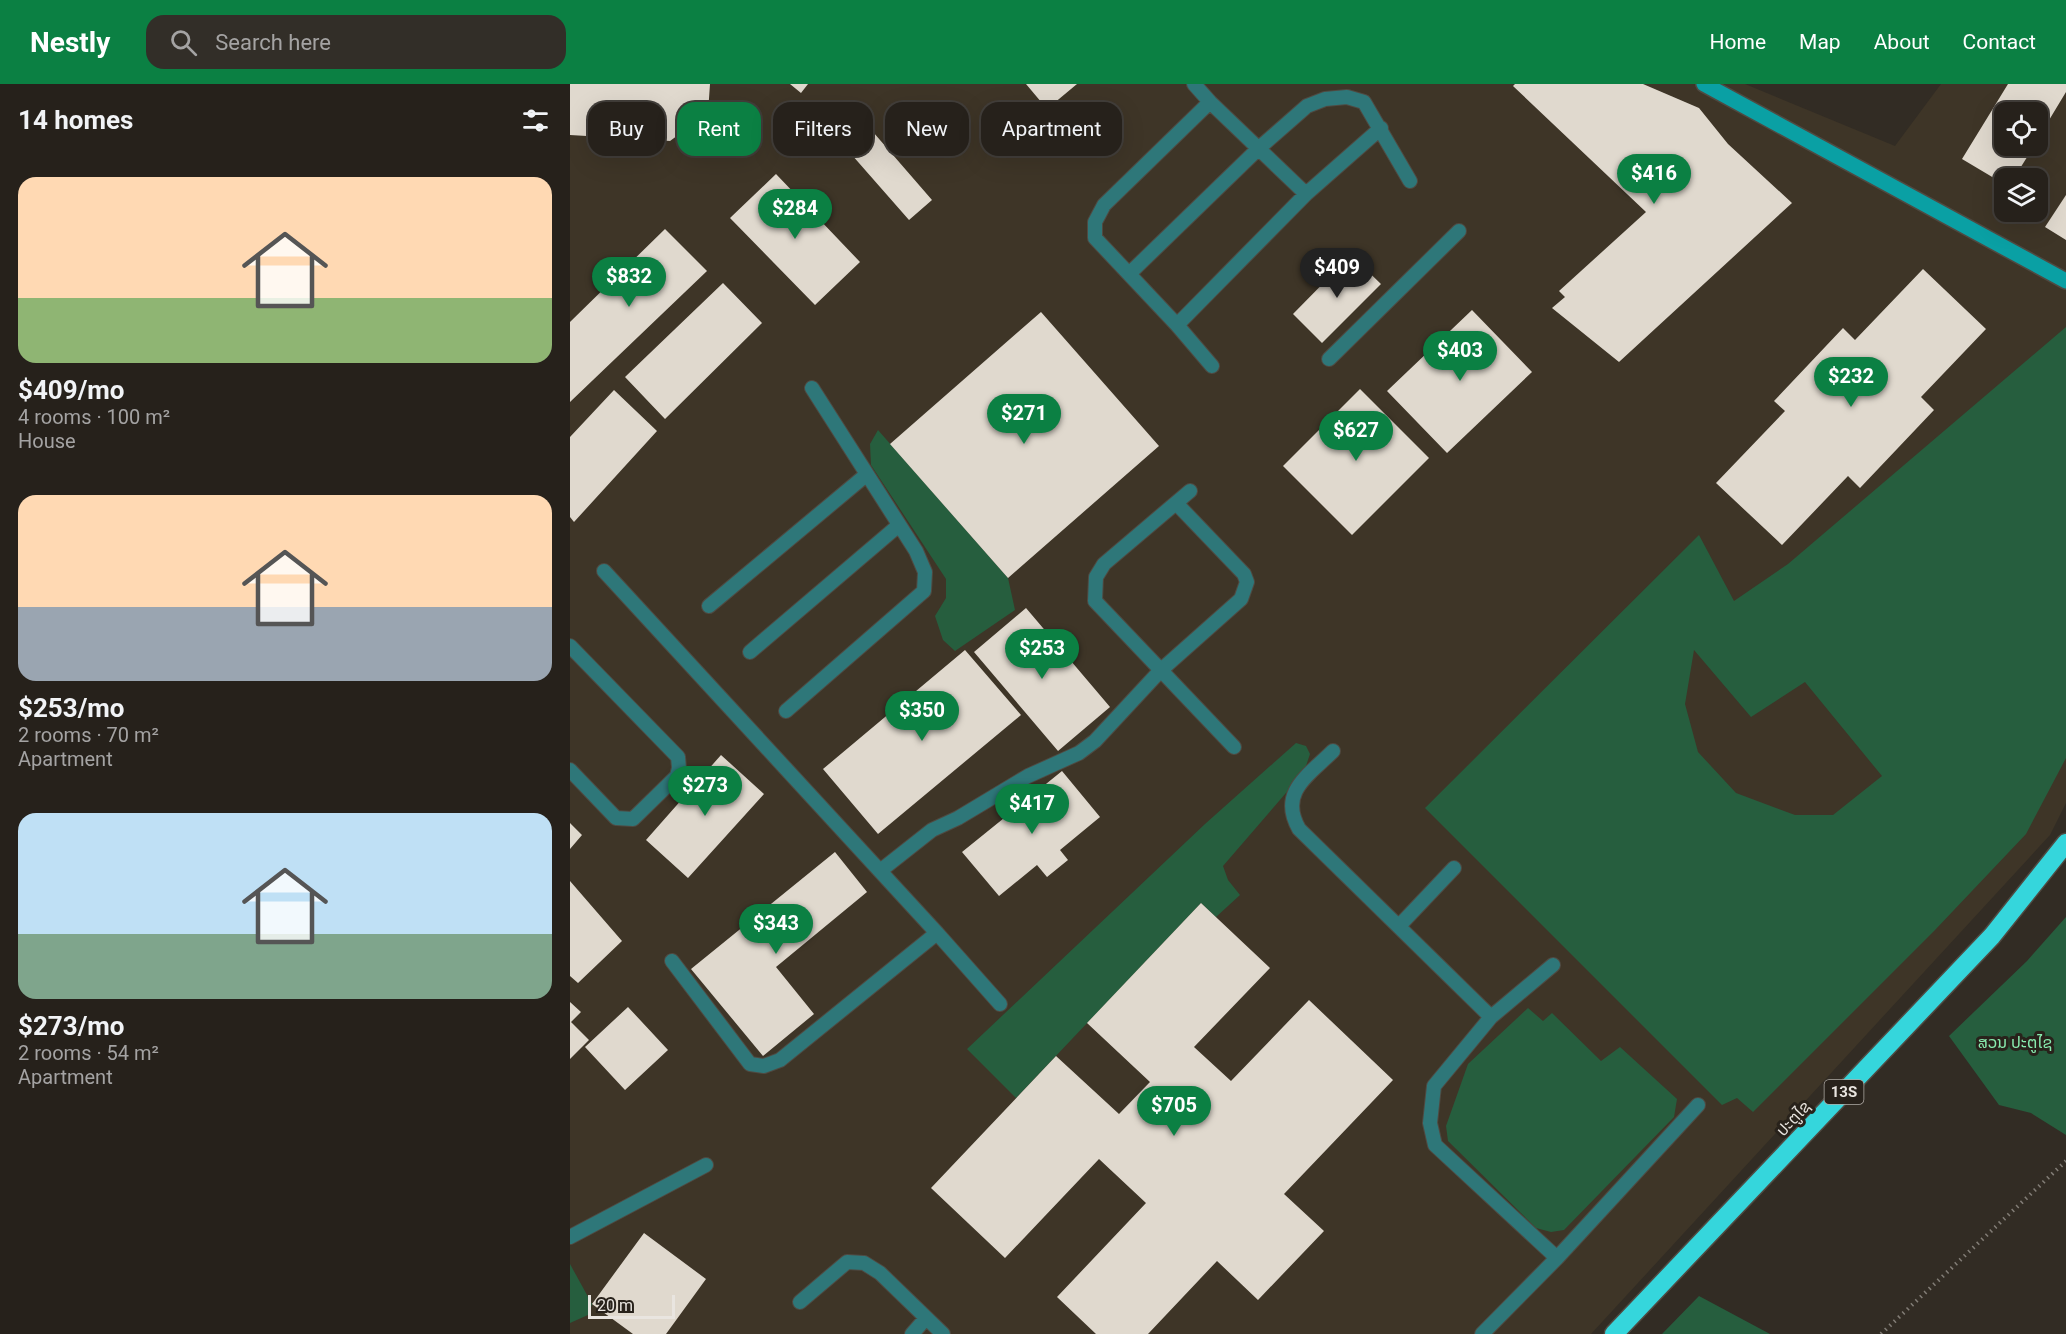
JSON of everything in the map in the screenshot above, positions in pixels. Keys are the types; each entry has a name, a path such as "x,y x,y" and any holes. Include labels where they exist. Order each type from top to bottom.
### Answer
{"highway":[{"name":"ປະຕູໄຊ","path":"1614,1334 1992,936 2066,843"}],"street":[{"path":"1704,84 2066,281"}],"lane":[{"path":"1194,84 1306,194"},
{"path":"1130,273 1258,149 1307,106 1325,99 1347,97 1364,102 1410,182"},
{"path":"1210,102 1104,205 1095,222 1095,238 1130,273 1212,366"},
{"path":"1177,325 1306,194 1380,128"},
{"path":"1329,358 1459,231"},
{"path":"786,711 924,591 926,572 899,525 812,388"},
{"path":"709,606 866,474"},
{"path":"1190,491 1104,564 1096,577 1095,601 1160,672 1234,747"},
{"path":"880,871 932,830 958,818 1028,776 1079,753 1095,741 1160,672 1241,599 1247,582 1245,574 1176,503"},
{"path":"750,652 899,525"},
{"path":"604,571 1000,1004"},
{"path":"570,646 678,757 679,768 677,776 633,819 626,820 616,818 570,771"},
{"path":"1333,751 1295,790 1290,801 1292,817 1299,829 1491,1017"},
{"path":"1399,926 1454,868"},
{"path":"672,961 750,1064 764,1066 780,1060 937,933"},
{"path":"1553,964 1491,1017 1434,1086 1430,1123 1435,1145 1557,1258"},
{"path":"1482,1334 1557,1258 1698,1105"},
{"path":"570,1237 706,1165"},
{"path":"800,1302 847,1262 864,1263 879,1273 943,1334"},
{"path":"912,1334 926,1318"}],"path":[{"path":"1881,1334 2066,1161"}],"shaded area":[{"path":"570,84 1745,84 1895,146 1941,84 2066,84 2066,803 2050,835 1591,1334 570,1334"}],"green space":[{"path":"2066,327 2066,758 2026,834 1935,930 1753,1112 1737,1098 1722,1105 1425,808 1699,535 1734,601 1788,564","holes":["1694,650 1751,717 1805,682 1882,776 1833,815 1795,815 1736,793 1698,752 1685,704"]},
{"path":"878,430 1008,578 1015,610 955,651 943,640 935,616 946,598 946,579 871,465 870,444"},
{"path":"1296,743 1306,746 1310,754 1304,772 1223,866 1228,880 1240,895 1216,917 1201,903 1016,1098 967,1049 1205,824"},
{"name":"ສວນ ປະຕູໄຊ","path":"2066,917 2066,1135 2031,1113 1999,1105 1949,1036 2027,961"},
{"path":"1528,1008 1543,1021 1552,1013 1601,1061 1620,1047 1677,1099 1674,1117 1564,1230 1551,1232 1536,1228 1448,1141 1446,1126 1468,1064"},
{"path":"570,1264 592,1304 588,1315 570,1323"},
{"path":"1699,1296 1770,1334 1662,1334"}],"building":[{"path":"570,84 710,84 709,102 677,102 677,136 670,141 665,141 665,102 588,102 588,136 570,135"},
{"path":"790,84 808,84 801,93"},
{"path":"1026,84 1077,84 1055,102 1041,102"},
{"path":"1515,84 1643,84 1699,108 1728,144 1792,203 1619,362 1552,308 1565,297 1559,291 1646,212 1513,86"},
{"path":"2008,84 2066,84 2066,92 2048,122 2048,102 1997,102"},
{"path":"1994,107 1994,156 2028,156 2020,168 1994,168 1994,178 1962,159"},
{"path":"873,132 885,146 885,156 894,156 932,200 909,220 853,156 873,156"},
{"path":"776,174 860,262 815,305 730,218"},
{"path":"2066,195 2066,240 2045,227"},
{"path":"665,229 707,271 570,402 570,322"},
{"path":"1351,255 1381,284 1322,343 1293,314"},
{"path":"1923,269 1986,329 1921,397 1934,410 1860,488 1848,476 1782,545 1716,483 1785,411 1774,401 1843,328 1855,340"},
{"path":"723,283 762,323 665,419 625,377"},
{"path":"1472,310 1532,372 1447,453 1387,391"},
{"path":"1041,312 1159,446 1008,578 890,444"},
{"path":"1360,389 1429,458 1352,535 1283,466"},
{"path":"614,390 657,431 574,522 570,517 570,437"},
{"path":"1026,608 1110,707 1058,751 974,652"},
{"path":"965,650 1021,715 878,834 823,769"},
{"path":"721,755 764,794 688,878 646,840"},
{"path":"1062,771 1100,817 1060,850 1068,860 1047,877 1037,865 999,896 962,852"},
{"path":"570,823 582,835 570,849"},
{"path":"835,852 867,892 776,967 814,1014 763,1056 691,969"},
{"path":"570,881 622,941 578,983 570,976"},
{"path":"1201,903 1270,968 1194,1047 1231,1081 1309,1000 1393,1080 1284,1194 1324,1231 1258,1300 1217,1261 1148,1334 1096,1334 1057,1297 1146,1203 1099,1159 1005,1258 931,1188 1056,1056 1119,1114 1150,1082 1087,1023"},
{"path":"570,1002 581,1012 571,1022 589,1040 570,1059"},
{"path":"628,1007 668,1050 625,1090 585,1047"},
{"path":"644,1233 706,1279 666,1334 633,1334 592,1304"}]}
